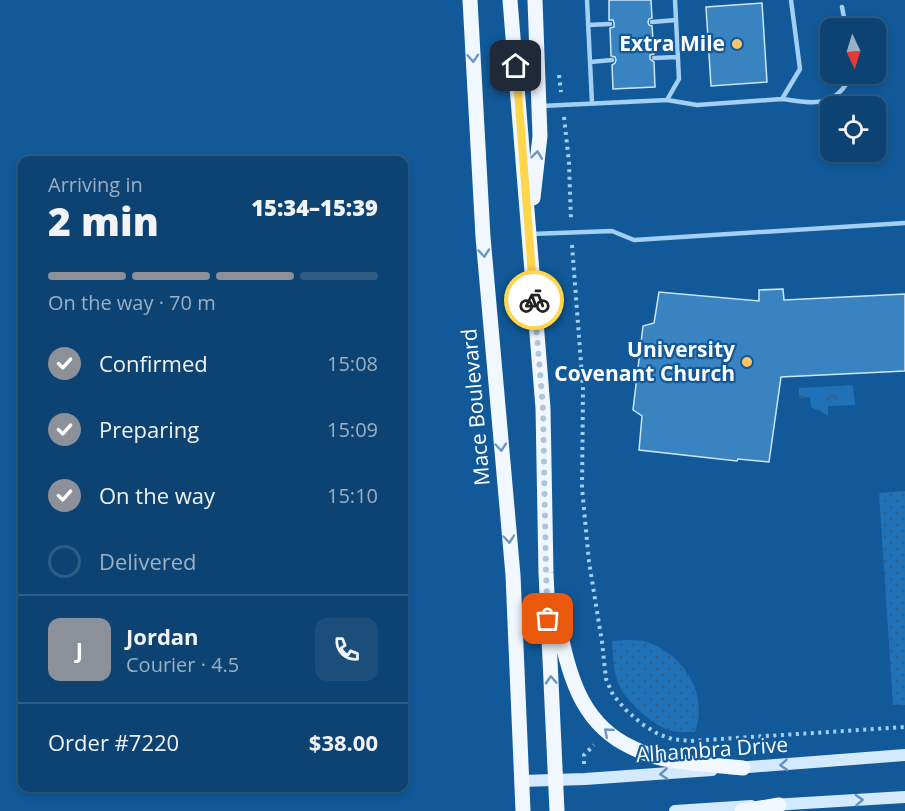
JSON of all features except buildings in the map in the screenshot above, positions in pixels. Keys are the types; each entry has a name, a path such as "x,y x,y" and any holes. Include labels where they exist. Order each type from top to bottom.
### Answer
{"main road":[{"name":"Mace Boulevard","path":"470,0 483,237 513,575 523,811"},
{"path":"510,0 543,408 546,573 557,811"},
{"path":"528,234 540,136 536,0"},
{"path":"546,573 570,672 580,698 593,718 611,736 640,752 663,759 743,768"},
{"name":"Alhambra Drive","path":"521,781 743,768 905,755"},
{"path":"675,811 905,797"},
{"path":"742,811 779,805"}],"lane":[{"path":"587,0 592,103"},
{"path":"667,100 679,79 675,0"},
{"path":"782,99 800,69 791,0"},
{"path":"842,7 844,18"},
{"path":"652,22 675,21"},
{"path":"588,25 610,24"},
{"path":"654,58 677,57"},
{"path":"590,62 612,60"},
{"path":"539,106 667,100 697,105 782,99 818,102 834,97 846,84"},
{"path":"528,234 612,231 634,240 905,224"}],"path":[{"path":"572,232 583,389 582,488 589,562 606,679 614,695 626,710 658,734 672,739 690,741 905,727"},
{"path":"584,770 584,755 598,740"}],"green space":[{"path":"853,385 855,405 828,406 828,416 811,407 810,397 799,398 799,388"},
{"path":"905,491 905,705 893,705 879,493"},
{"path":"612,641 644,641 658,647 681,665 695,689 698,703 695,732 674,732 661,727 640,712 623,693 615,670"}],"way so far":[{"path":"534,300 543,408 548,619"}],"place":[{"name":"Extra Mile","path":"737,44"},
{"name":"University Covenant Church","path":"747,362"}],"route":[{"path":"516,66 534,300"}]}
